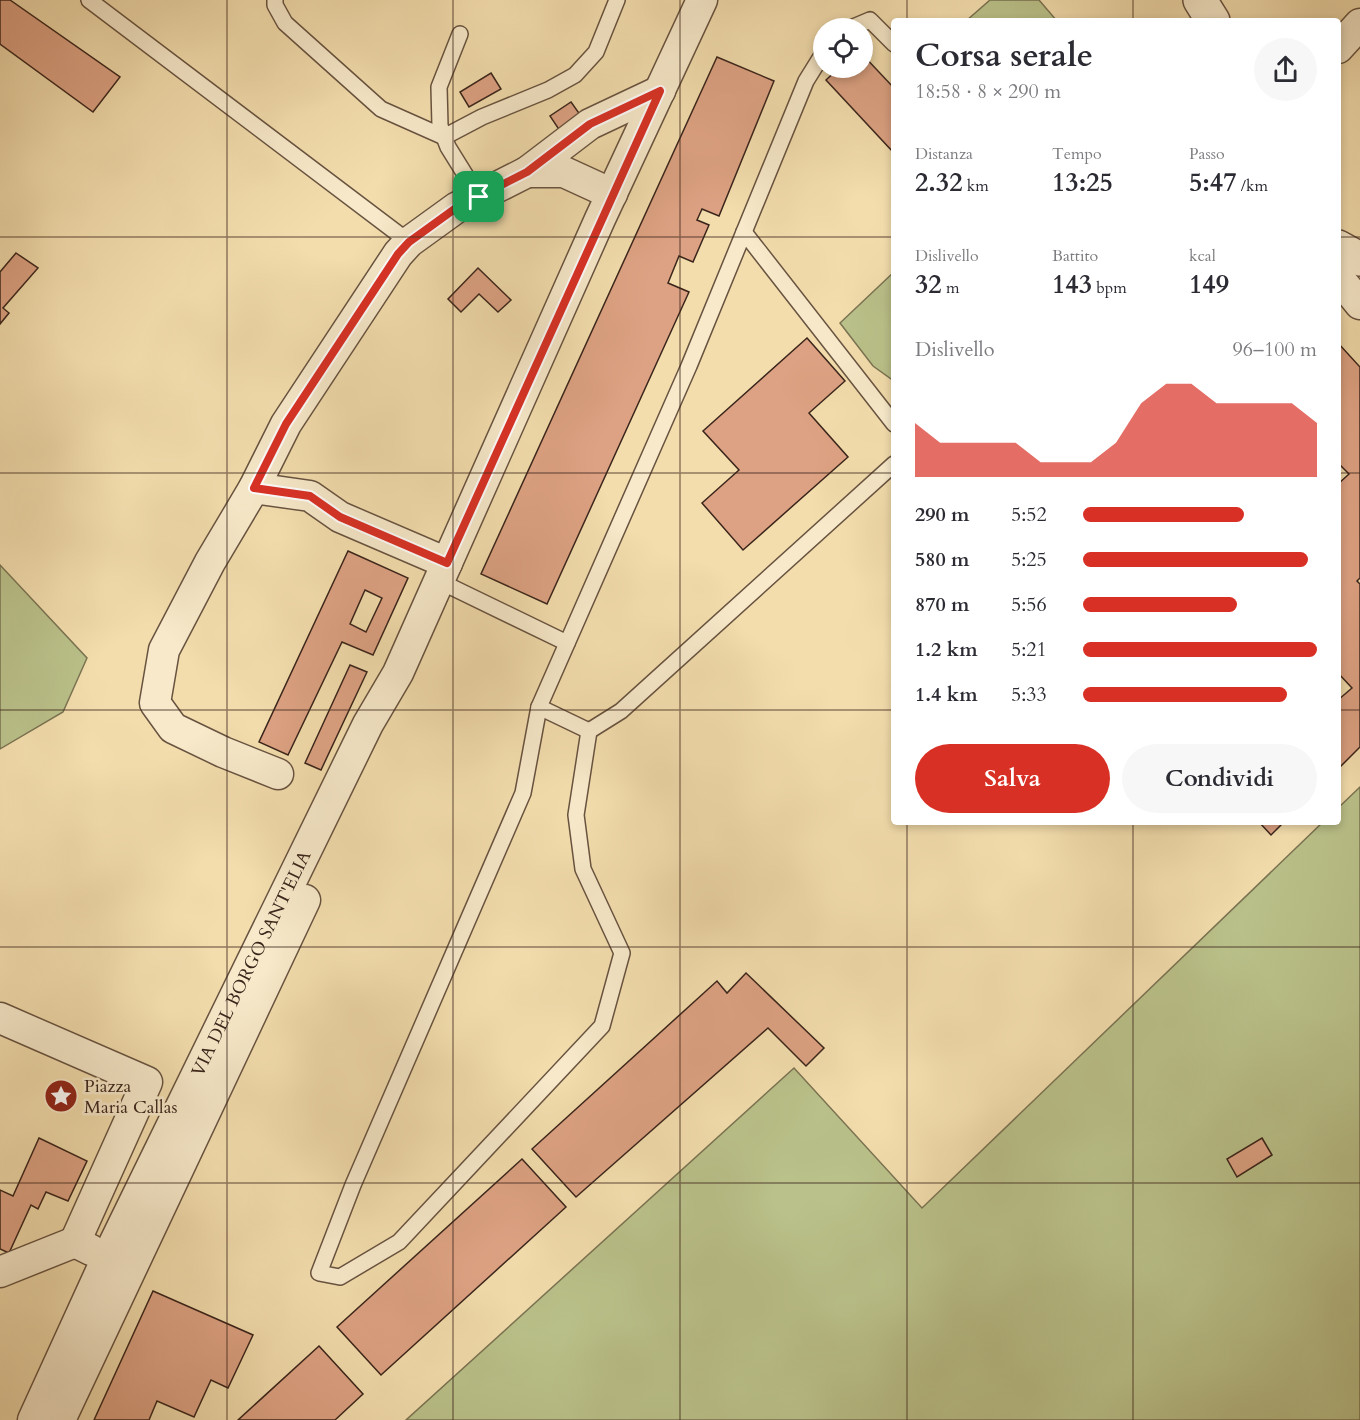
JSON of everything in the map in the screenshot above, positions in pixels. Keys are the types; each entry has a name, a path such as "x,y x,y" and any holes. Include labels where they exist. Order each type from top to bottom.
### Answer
{"street":[{"name":"VIA DEL BORGO SANT'ELIA","path":"60,1420 185,1099 368,724 398,673 612,194 702,0"},
{"path":"1200,0 1211,18"},
{"path":"1341,45 1360,24"},
{"path":"278,774 223,752 173,728 155,704 164,650 210,562 254,488 286,424 398,254 409,242 456,208 527,172 590,124 660,91"},
{"path":"527,172 564,172 612,194"},
{"path":"1341,249 1360,259"},
{"path":"1341,281 1360,304"},
{"path":"254,488 310,496 340,517 443,572"},
{"name":"VIA DEL BORGO SANT'ELIA","path":"33,1420 119,1264 385,729 398,673"},
{"path":"0,1018 185,1099"},
{"path":"0,1272 75,1242 147,1082"},
{"path":"75,1242 119,1264"}],"lane":[{"path":"89,0 409,242"},
{"path":"275,0 285,23 381,109 444,137"},
{"path":"444,137 483,117 516,105 575,75 597,52 617,0"},
{"path":"873,23 891,42"},
{"path":"460,34 439,87 440,126 479,197"},
{"path":"813,70 806,81 689,366 539,707 523,793 358,1174 319,1273 340,1277 399,1242 602,1026 622,953 583,869 576,815 589,731 621,711 891,467"},
{"path":"744,232 891,420"},
{"path":"443,572 567,643"},
{"path":"539,707 589,731"}],"green space":[{"path":"990,0 1039,0 1054,18 969,18"},
{"path":"891,275 891,379 873,366 840,323"},
{"path":"0,565 87,658 63,712 0,749"},
{"path":"1360,787 1360,1420 406,1420 794,1068 922,1208 1320,825 1341,825 1341,805"}],"building":[{"path":"0,0 10,0 120,77 93,112 0,44"},
{"path":"717,57 774,81 719,216 702,209 697,220 709,225 693,262 679,256 668,283 689,292 547,604 481,574"},
{"path":"873,66 891,85 891,150 826,80 828,78 873,78"},
{"path":"491,73 501,89 469,107 460,92"},
{"path":"571,102 581,116 560,131 550,116"},
{"path":"16,253 38,268 3,308 9,313 0,324 0,272"},
{"path":"478,268 511,300 498,312 479,294 461,312 448,299"},
{"path":"807,338 845,381 809,413 848,457 743,550 702,503 739,470 703,431"},
{"path":"1341,346 1360,367 1360,578 1357,581 1360,584 1360,747 1341,766 1341,697 1352,688 1341,676 1341,481 1349,474 1341,466"},
{"path":"348,551 408,578 373,655 342,642 288,755 259,742","holes":["365,590 382,598 366,632 350,624"]},
{"path":"350,665 367,672 321,770 305,763"},
{"path":"1262,825 1281,825 1271,835"},
{"path":"746,973 824,1048 806,1066 768,1028 576,1197 532,1149 717,981 727,993"},
{"path":"39,1138 87,1161 68,1201 46,1192 38,1209 31,1205 9,1253 0,1249 0,1190 13,1196"},
{"path":"1262,1138 1272,1155 1237,1177 1227,1159"},
{"path":"522,1159 566,1207 381,1375 337,1327"},
{"path":"153,1291 253,1335 228,1388 211,1380 194,1417 157,1401 149,1420 94,1420"},
{"path":"319,1346 363,1394 335,1420 238,1420"}],"place":[{"name":"Piazza Maria Callas","path":"61,1096"}],"route":[{"path":"660,91 600,219 447,563 340,517 310,496 254,488 286,424 398,254 409,242 456,208 479,197 527,172 590,124 660,91"}]}
